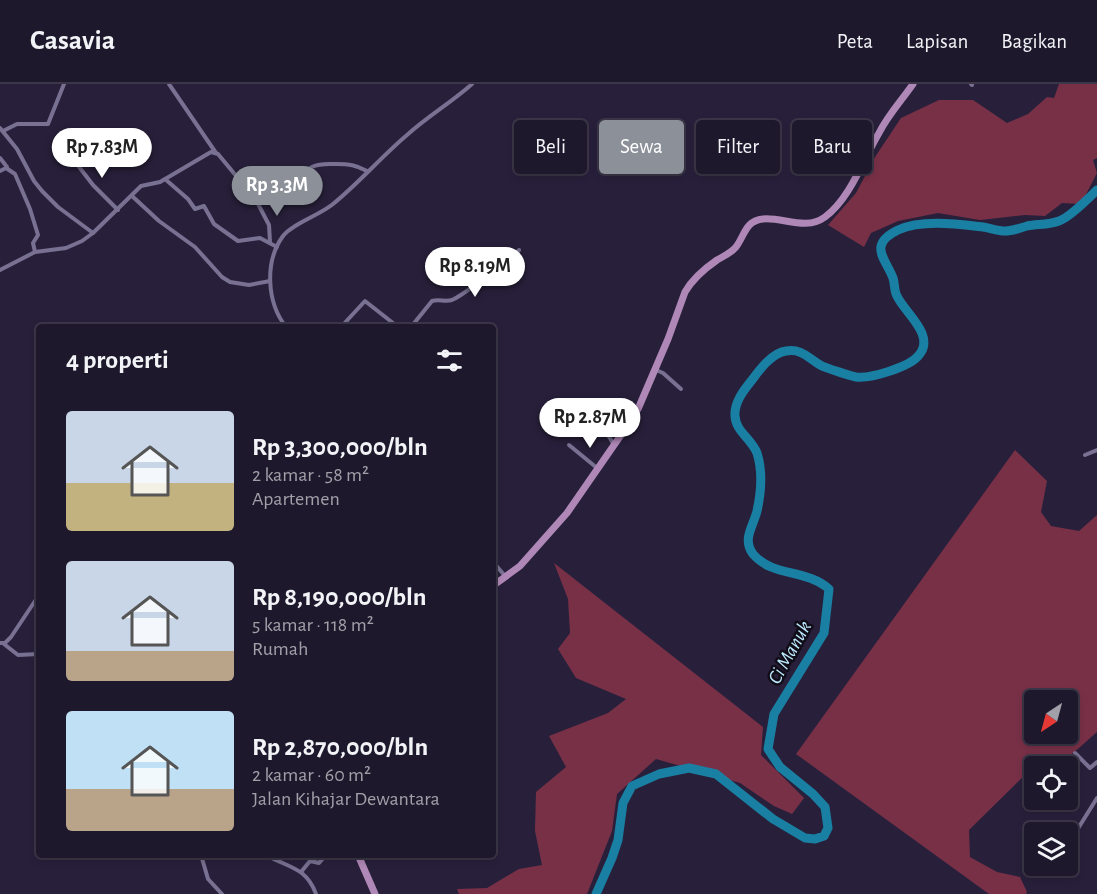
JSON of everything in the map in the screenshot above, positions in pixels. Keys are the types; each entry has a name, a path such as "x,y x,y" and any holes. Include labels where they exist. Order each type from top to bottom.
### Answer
{"main road":[{"path":"496,584 520,566 567,513 635,414 685,292 695,277 735,248 747,227 754,221 764,219 807,224 828,216 862,168 879,132 913,84"},
{"path":"359,858 375,894"}],"street":[{"path":"64,84 48,124 17,124 1,130 17,149 42,191 58,207 93,234"},
{"path":"169,84 216,153 256,200 268,225 270,243"},
{"path":"284,324 275,307 270,281 271,266 283,236 331,206 434,111 472,84"},
{"path":"0,270 35,252 66,248 93,234 142,185 158,183 207,154 216,153"},
{"path":"0,158 15,174 30,209 38,236 33,243 35,252"},
{"path":"73,159 93,185 118,210"},
{"path":"256,200 278,195 310,168 319,165 350,164 367,171"},
{"path":"0,171 7,168"},
{"path":"165,179 188,199 195,209 203,206 214,224 238,241 260,238 277,247"},
{"path":"132,196 159,221 195,247 222,277 240,285 257,285 270,281"},
{"path":"413,324 432,301 450,300 492,273 504,271 519,250"},
{"path":"344,324 365,301 394,324"},
{"path":"655,369 681,389"},
{"path":"594,412 614,445"},
{"path":"569,446 598,469"},
{"path":"1085,455 1097,450"},
{"path":"496,565 505,577"},
{"path":"36,600 11,637 2,643 18,655 36,654"},
{"path":"1076,753 1090,768 1097,762"},
{"path":"1078,829 1097,798"},
{"path":"202,858 208,879 222,894"},
{"path":"272,858 310,879 316,894"},
{"path":"301,872 310,861 319,863 323,858"}],"shaded area":[{"path":"1059,84 1097,84 1097,158 1093,160 1097,173 1081,204 1062,203 1045,216 1025,215 980,220 938,213 898,221 871,233 864,247 828,225 856,193 866,174 872,174 872,163 901,118 939,100 973,100 1007,123 1028,114 1047,97 1054,98"},
{"path":"1015,450 1047,481 1041,512 1051,526 1079,531 1097,515 1097,732 1068,756 1024,756 1024,776 969,830 970,857 997,872 1020,877 1027,892 1026,894 989,894 796,754"},
{"path":"554,563 763,727 761,755 804,798 792,814 774,806 740,783 656,759 617,794 612,831 587,894 459,894 457,889 487,888 519,869 542,865 535,831 536,792 566,767 549,736 608,713 626,699 576,678 558,649 570,633 568,599"}],"waterway":[{"name":"Ci Manuk","path":"596,894 618,840 623,803 632,786 659,774 689,768 716,774 773,819 805,838 815,839 824,836 828,828 825,807 780,767 768,749 774,714 824,633 829,589 811,578 770,566 761,561 750,549 748,538 757,511 761,475 757,453 736,422 735,411 746,388 767,362 786,351 797,351 822,366 856,377 889,371 907,364 919,355 924,340 917,324 895,292 893,278 881,252 883,241 898,230 918,224 940,223 1005,231 1051,223 1068,216 1097,190"}]}
